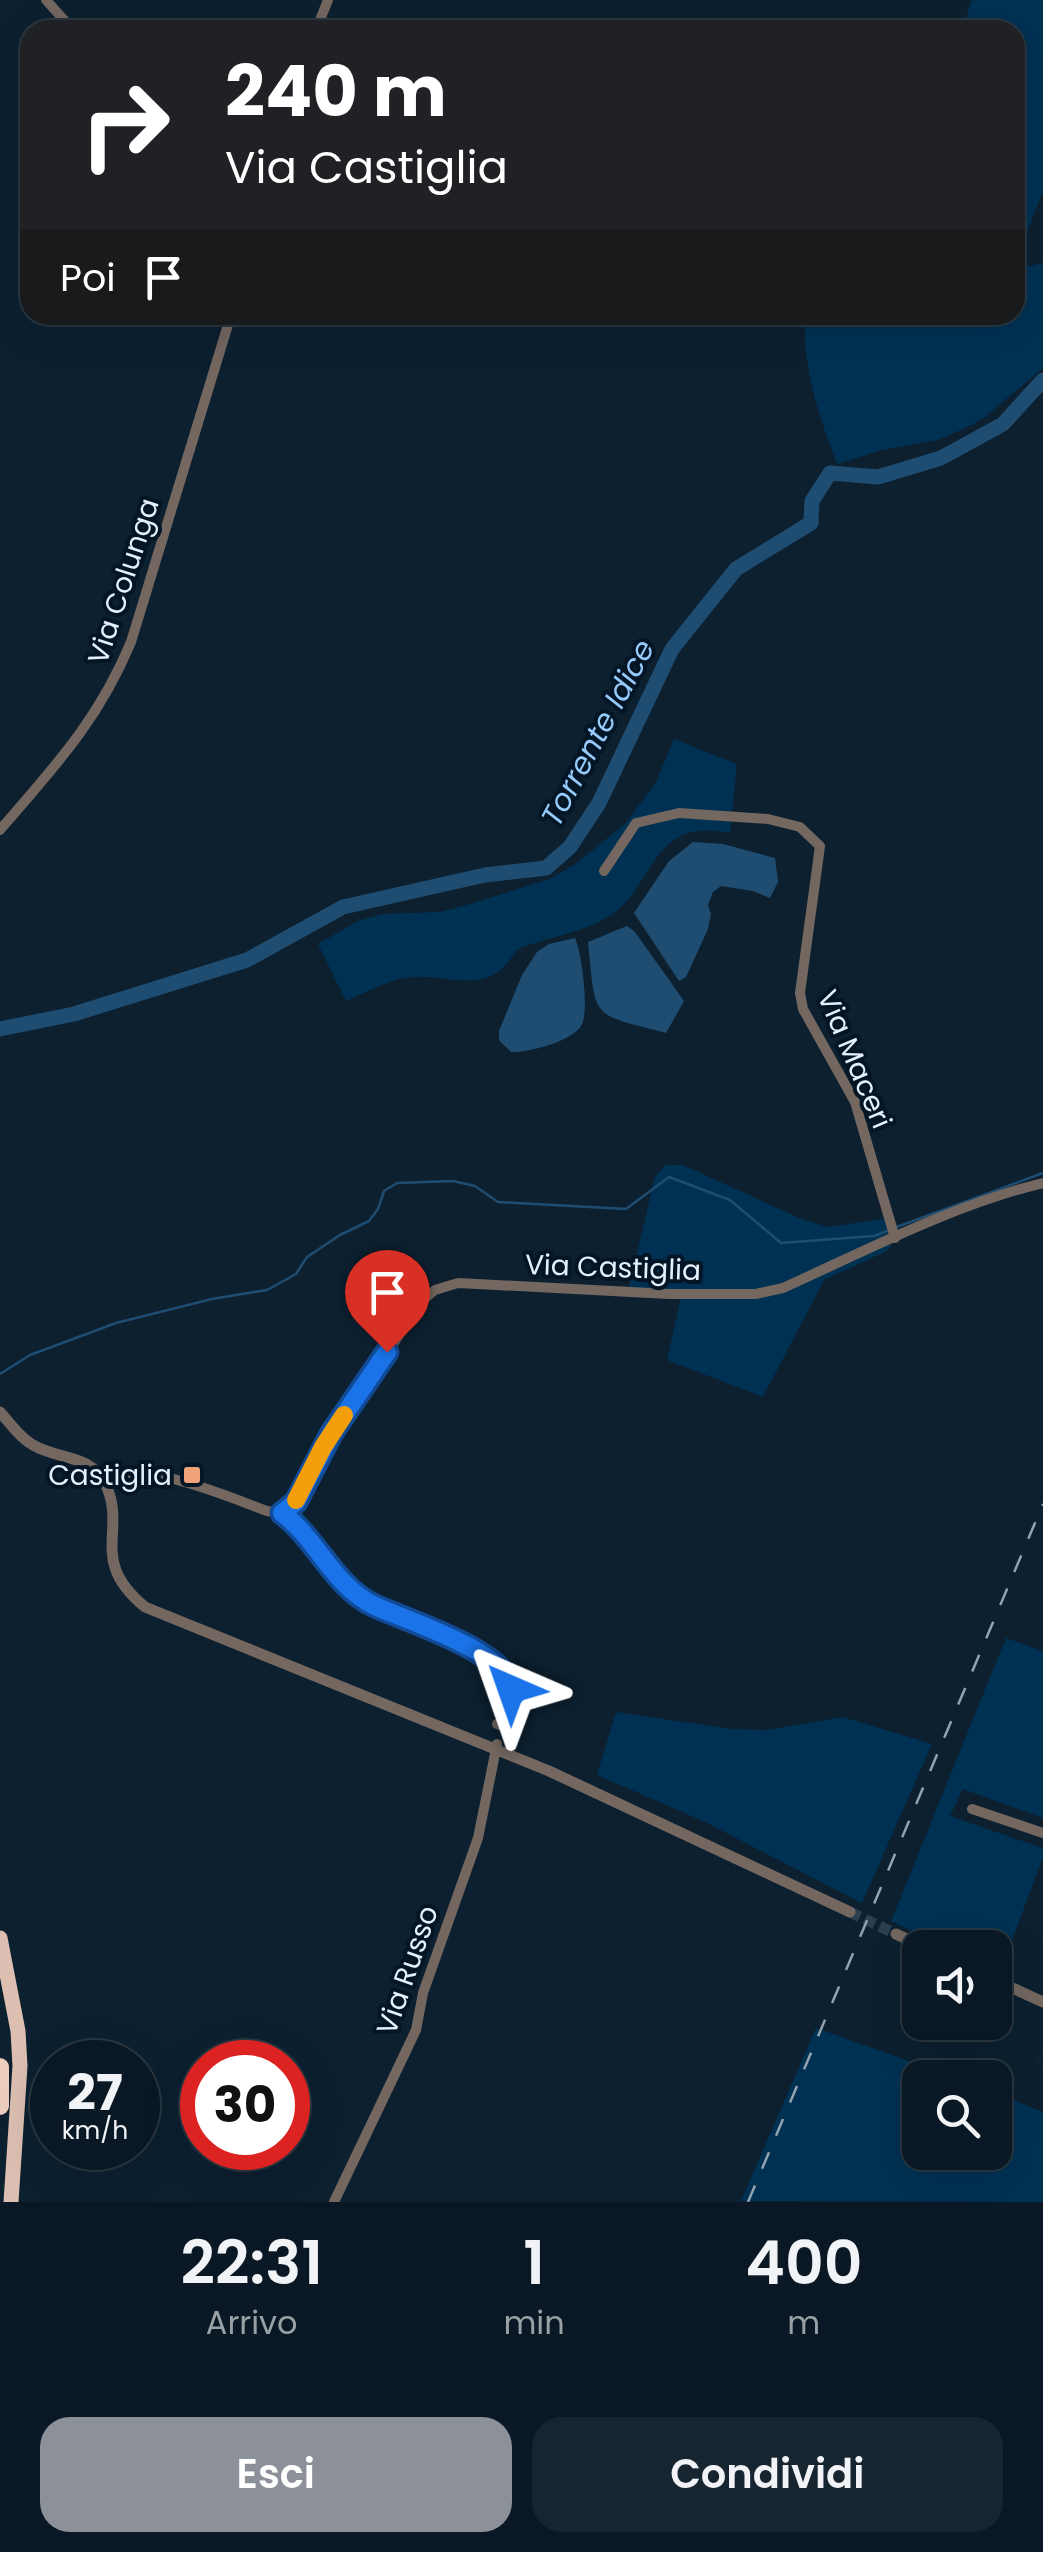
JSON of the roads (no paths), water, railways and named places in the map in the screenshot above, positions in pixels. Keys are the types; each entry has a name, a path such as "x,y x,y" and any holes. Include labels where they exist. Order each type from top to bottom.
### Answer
{"highway":[{"path":"0,1938 16,2018 20,2066 10,2202"},
{"path":"0,2067 0,2106"}],"street":[{"path":"46,0 64,20"},
{"name":"Via Colunga","path":"0,830 81,736 112,687 130,642 228,325"},
{"name":"Via Maceri","path":"604,871 636,823 680,813 768,819 800,827 820,846 800,993 804,1009 855,1102 893,1232"},
{"name":"Via Castiglia","path":"282,1513 296,1502 331,1434 424,1298 444,1286 458,1283 669,1294 756,1294 782,1288 893,1232 1043,1183"},
{"path":"0,1412 33,1445 79,1460 98,1474 107,1487 112,1560 125,1586 145,1606 496,1746 850,1912"},
{"path":"107,1487 131,1472"},
{"path":"98,1474 131,1472 203,1486 282,1513 318,1548 338,1578 355,1594 441,1633 504,1672 510,1680 510,1697 503,1726 497,1724"},
{"name":"Via Russo","path":"334,2202 416,2030 422,1993 478,1838 496,1746"},
{"path":"972,1809 1043,1833"},
{"path":"896,1934 902,1937"},
{"path":"1012,1988 1043,2002"}],"waterway":[{"name":"Torrente Idice","path":"0,1029 74,1014 247,960 343,907 485,875 546,868 570,847 599,803 672,649 736,569 811,523 812,501 830,473 878,477 941,458 1003,424 1043,380"},
{"path":"894,1228 1043,1173"},
{"path":"0,1374 30,1355 116,1323 267,1290 296,1274 307,1257 369,1221 384,1191 397,1183 453,1181 475,1186 498,1202 626,1209 669,1177 730,1200 781,1243 874,1236 887,1231"}],"tunnel":[{"path":"850,1912 896,1934"}],"railway":[{"path":"748,2202 1043,1504"}],"place":[{"name":"Castiglia","path":"192,1475"}]}
